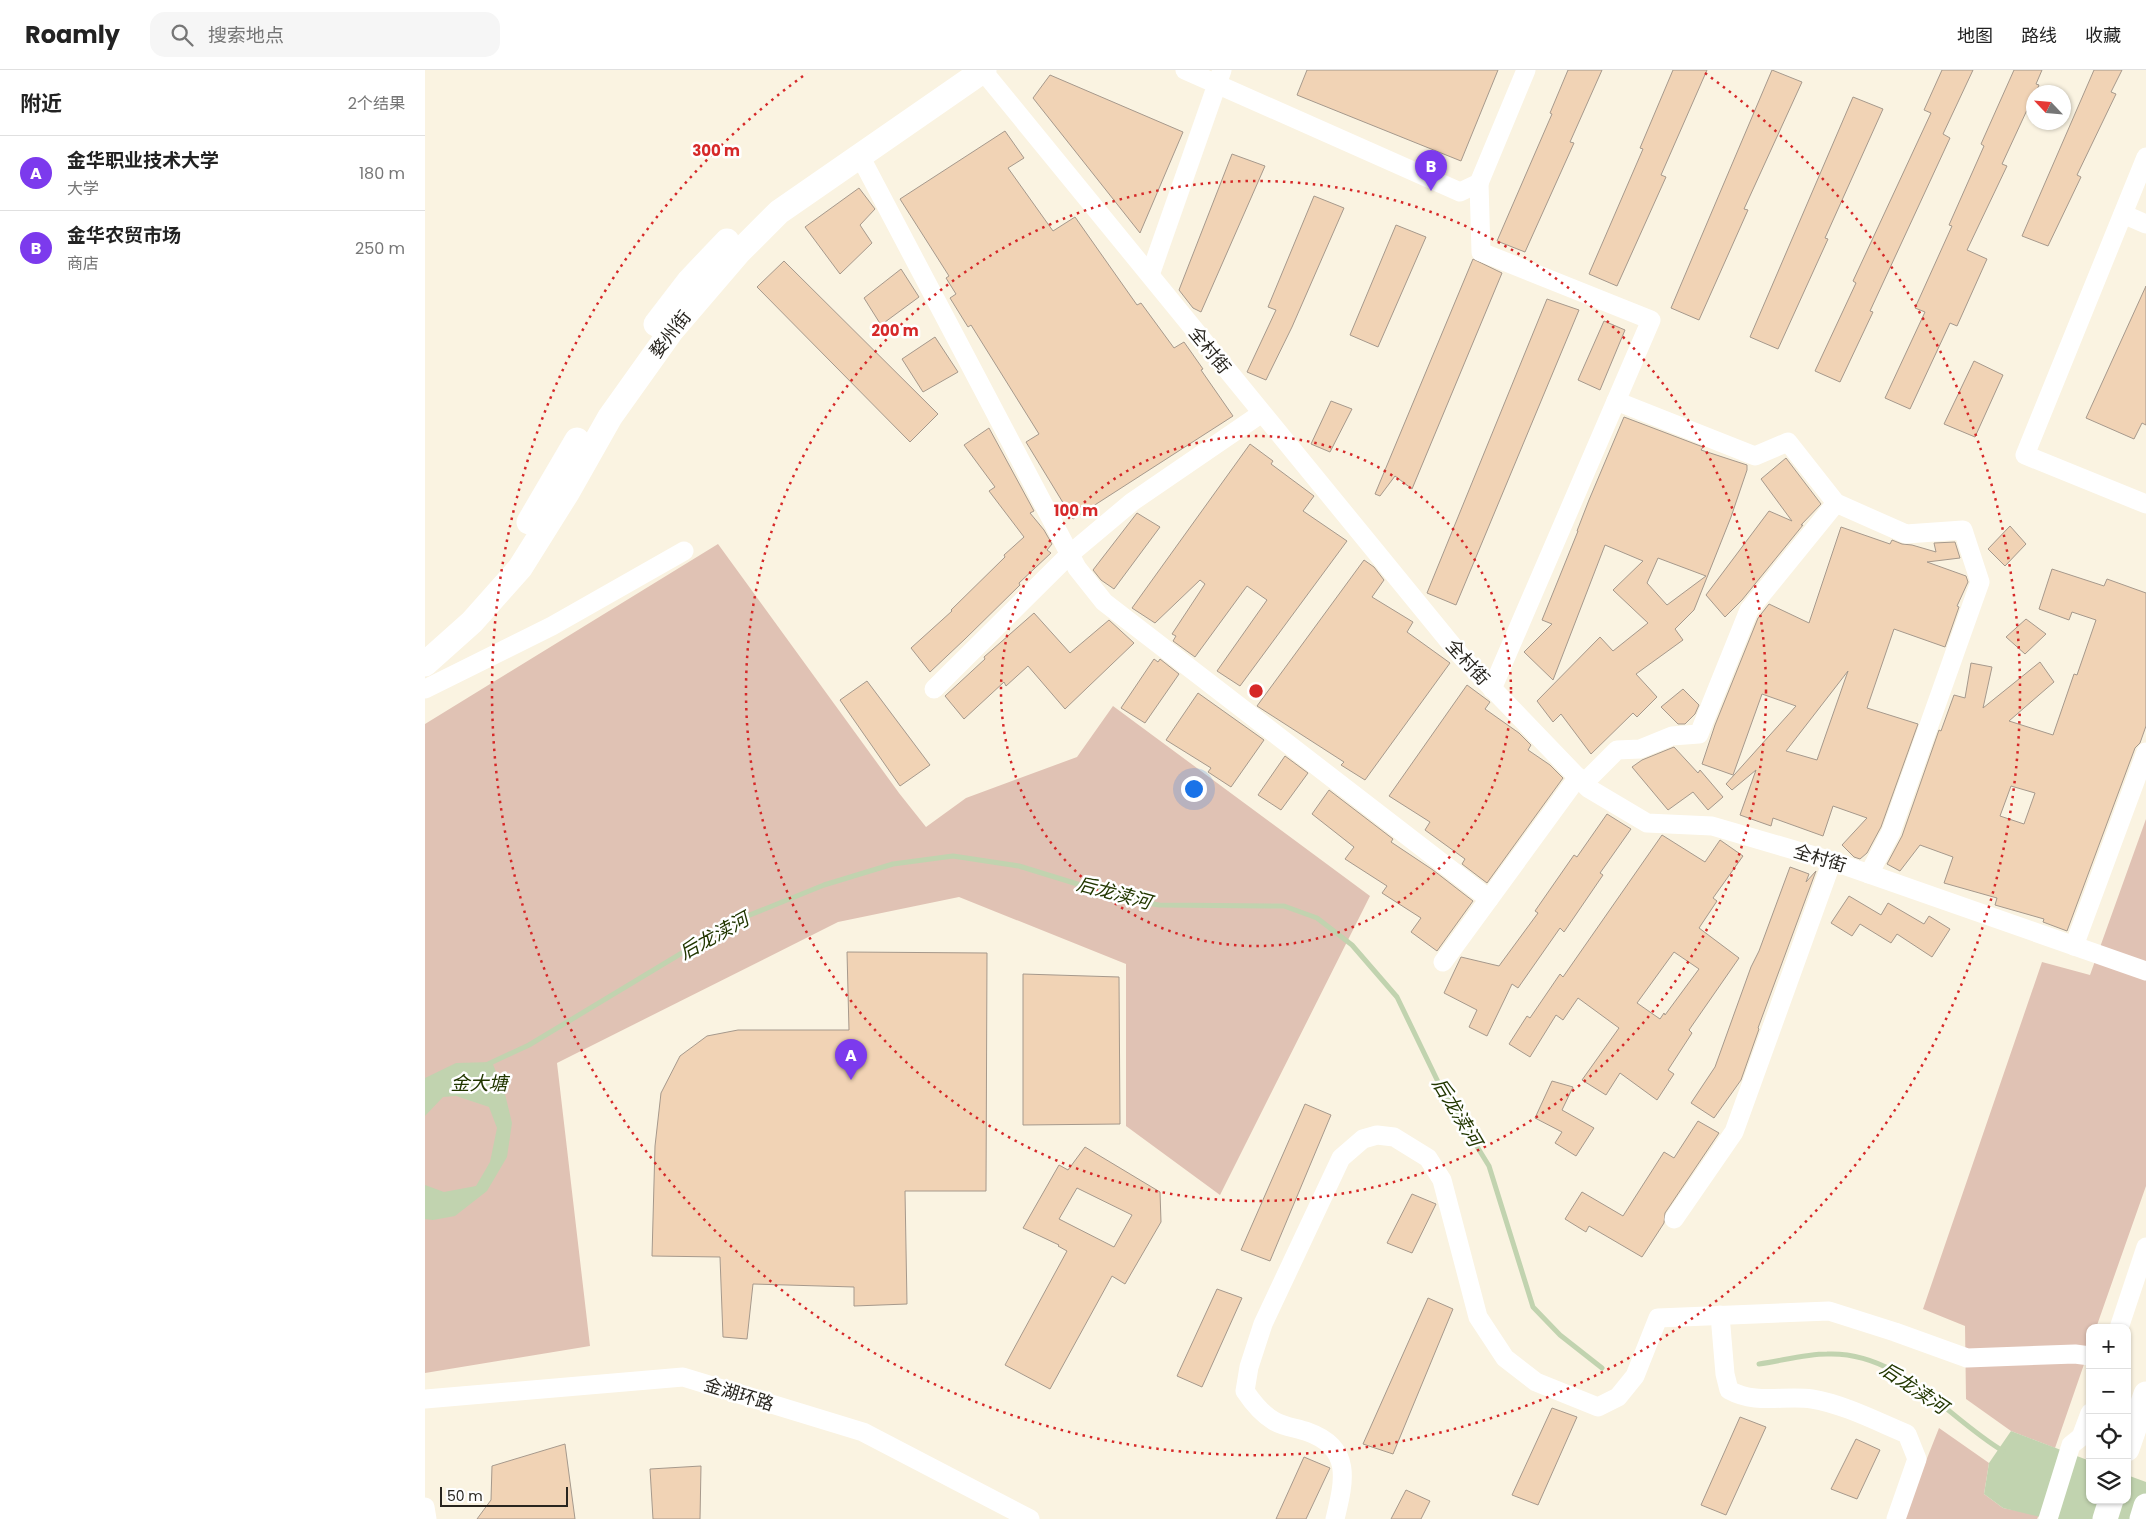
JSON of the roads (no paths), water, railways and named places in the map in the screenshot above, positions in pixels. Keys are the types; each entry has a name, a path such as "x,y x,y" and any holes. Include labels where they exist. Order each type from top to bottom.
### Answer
{"main road":[{"name":"婺州街","path":"425,642 457,617 509,557 591,416 641,343 689,281 753,214 841,148 958,70"},
{"name":"婺州街","path":"425,664 472,622 520,568 567,493 610,417 672,330 737,253 779,212 983,70"},
{"path":"2131,1433 2138,1402"},
{"path":"2105,1519 2110,1504"},
{"path":"2142,1519 2146,1506"}],"street":[{"name":"全村街","path":"983,70 1461,656 1581,780 1647,823 1712,826 1831,861 2146,971"},
{"path":"1185,70 1219,77 1460,192 1479,183"},
{"path":"1492,689 1651,320 1481,252 1479,183 1526,70"},
{"path":"1150,275 1219,77"},
{"path":"860,156 1077,568 1104,602 1489,899"},
{"path":"2146,157 2025,455 2146,504"},
{"path":"2123,214 2146,224"},
{"path":"1616,401 1755,456 1787,442 1836,503 1906,534 1963,530 1980,582 1891,832 1869,874"},
{"path":"934,689 1070,554 1131,502 1262,413"},
{"path":"1443,962 1581,780 1617,750 1640,749 1672,736 1699,734 1749,610 1836,503"},
{"path":"425,690 552,626 684,551"},
{"path":"2074,946 2146,752"},
{"path":"1674,1219 1734,1132 1831,861"},
{"path":"1335,1519 1343,1487 1341,1458 1327,1441 1309,1432 1275,1422 1255,1406 1245,1391 1249,1367 1263,1324 1341,1158 1363,1139 1377,1135 1394,1137 1428,1158 1442,1180 1478,1317 1505,1358 1536,1382 1598,1407 1618,1397 1635,1376 1658,1318 1829,1311 1967,1358 2075,1354 2086,1355"},
{"path":"2120,1324 2146,1247"},
{"path":"1720,1315 1725,1374 1729,1390 1741,1397 1780,1400 1812,1399 1847,1410 1907,1434 1917,1460 1896,1519"},
{"name":"金湖环路","path":"425,1399 683,1377 863,1432 1030,1519"},
{"path":"2048,1519 2071,1445 2081,1437 2090,1414"},
{"path":"425,1507 427,1519"}],"water":[{"name":"金大塘","path":"492,1062 505,1094 512,1123 507,1157 487,1191 455,1216 433,1220 425,1219 425,1185 444,1192 476,1186 490,1162 497,1128 489,1107 456,1096 443,1097 425,1116 425,1078 456,1063"},
{"path":"2011,1431 2086,1459 2086,1504 2131,1504 2131,1476 2146,1482 2146,1519 2049,1519 2003,1508 1984,1494 1989,1463"}],"waterway":[{"name":"后龙渎河","path":"486,1065 529,1045 735,921 824,885 893,864 953,856 1019,866 1126,899 1159,905 1284,906 1317,918 1352,945 1397,997 1441,1088 1489,1166 1533,1307 1560,1335 1602,1368"},
{"name":"后龙渎河","path":"1759,1364 1819,1354 1853,1356 1877,1363 1900,1374 2003,1451"}],"place":[{"name":"金华农贸市场","path":"1431,191"},
{"name":"金华职业技术大学","path":"851,1080"}]}
